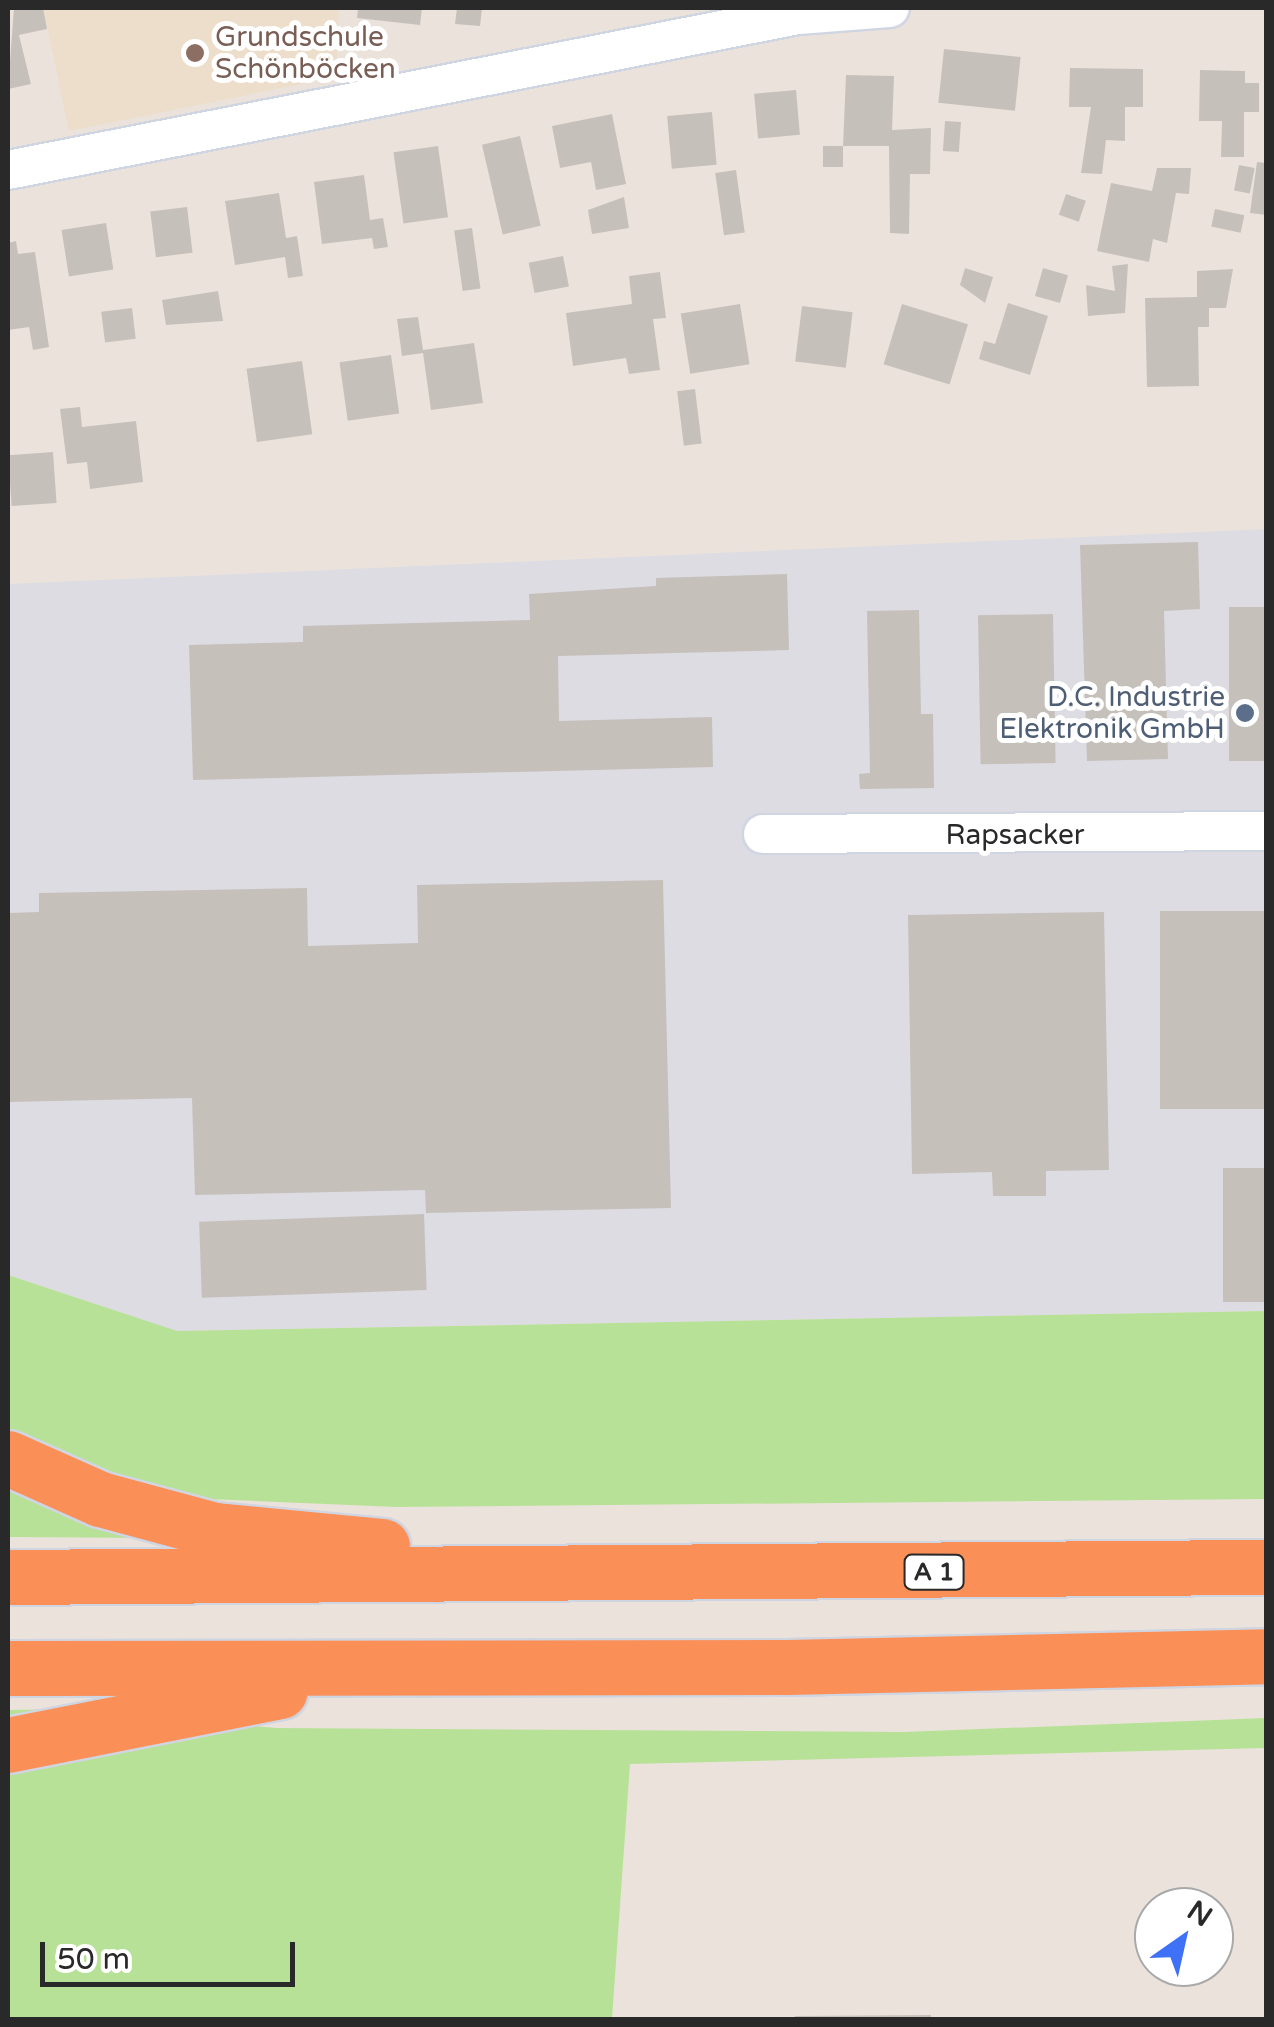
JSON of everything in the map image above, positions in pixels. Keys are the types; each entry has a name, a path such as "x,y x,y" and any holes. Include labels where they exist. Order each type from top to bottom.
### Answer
{"highway":[{"path":"8,1458 100,1499 215,1530 446,1552 602,1577"},
{"name":"A 1","path":"8,1577 602,1577 1266,1568"},
{"path":"8,1668 390,1668 1266,1656"},
{"path":"8,1745 390,1668"}],"street":[{"path":"8,170 798,14 890,8"},
{"name":"Rapsacker","path":"762,834 1266,831"}],"shaded area":[{"name":"Grundschule Schönböcken","path":"43,8 339,8 336,77 69,131"},
{"path":"1266,529 1266,1311 176,1331 8,1275 8,584"}],"green space":[{"path":"8,1275 177,1331 1266,1311 1266,1499 397,1507 183,1498 156,1538 8,1537"},
{"path":"72,1709 276,1728 904,1732 1266,1718 1266,1748 630,1764 612,2019 8,2020 8,1710"}],"building":[{"path":"14,8 43,8 47,29 19,35 31,84 8,89"},
{"path":"358,8 422,8 420,25 357,18"},
{"path":"457,8 482,8 480,26 455,24"},
{"path":"944,49 1021,57 1015,111 938,103"},
{"path":"1070,68 1143,69 1143,107 1125,107 1125,141 1106,140 1102,174 1081,173 1091,107 1069,107"},
{"path":"1200,70 1245,71 1245,83 1259,83 1259,112 1244,112 1244,157 1221,157 1222,121 1199,121"},
{"path":"846,75 894,76 892,130 931,128 930,174 910,174 909,234 890,233 889,146 843,146"},
{"path":"796,90 800,135 758,138 754,94"},
{"path":"712,112 717,165 672,169 667,116"},
{"path":"612,114 626,184 596,190 591,162 560,168 552,126"},
{"path":"945,121 961,122 959,152 943,151"},
{"path":"520,136 541,226 503,234 482,145"},
{"path":"438,146 448,217 403,224 393,152"},
{"path":"823,146 843,146 843,167 823,167"},
{"path":"1257,162 1266,163 1266,215 1250,213"},
{"path":"1239,165 1255,168 1250,194 1234,191"},
{"path":"1157,168 1191,168 1189,194 1176,193 1167,243 1153,239 1149,262 1097,251 1111,183 1152,191"},
{"path":"736,170 745,232 724,235 715,173"},
{"path":"364,175 370,220 383,218 388,247 374,249 372,238 322,244 314,182"},
{"path":"279,193 286,238 297,236 303,276 288,278 285,257 235,265 225,201"},
{"path":"1066,194 1086,201 1079,222 1059,215"},
{"path":"624,197 629,228 592,234 588,210"},
{"path":"187,207 193,253 156,257 150,212"},
{"path":"1215,209 1244,215 1241,233 1211,227"},
{"path":"106,223 113,269 69,276 62,230"},
{"path":"472,228 480,288 463,291 454,231"},
{"path":"16,241 18,254 35,252 49,347 33,350 29,327 8,330 8,243"},
{"path":"563,256 569,286 535,293 529,263"},
{"path":"1128,264 1125,313 1088,316 1086,285 1115,291 1112,266"},
{"path":"965,268 993,277 985,303 960,285"},
{"path":"1043,268 1068,275 1060,303 1035,296"},
{"path":"1233,269 1226,308 1209,308 1209,327 1198,327 1199,386 1147,387 1145,298 1197,297 1197,271"},
{"path":"660,272 666,318 653,319 660,370 629,374 626,358 573,366 566,313 632,304 629,276"},
{"path":"218,291 223,321 166,325 162,300"},
{"path":"1008,303 1048,316 1030,375 979,359 984,341 995,344"},
{"path":"740,304 750,364 690,374 681,313"},
{"path":"902,304 968,324 950,384 884,364"},
{"path":"802,306 853,312 846,368 795,362"},
{"path":"132,308 136,339 105,343 101,312"},
{"path":"418,317 423,350 474,343 483,403 431,410 423,353 402,356 397,319"},
{"path":"391,355 399,413 348,421 340,362"},
{"path":"302,361 312,434 257,442 247,369"},
{"path":"695,389 702,444 684,446 677,391"},
{"path":"80,407 82,427 136,421 143,482 90,489 87,462 67,464 60,409"},
{"path":"53,452 57,503 12,506 8,455"},
{"path":"1198,542 1200,609 1164,611 1168,759 1087,761 1080,545"},
{"path":"787,574 789,650 558,656 559,721 712,717 713,767 193,780 189,645 303,642 303,626 530,620 529,594 656,586 656,578"},
{"path":"1229,607 1266,607 1266,761 1229,761"},
{"path":"919,610 921,714 933,714 934,788 860,789 859,774 870,773 867,611"},
{"path":"1053,614 1056,763 981,764 978,615"},
{"path":"663,880 671,1208 426,1213 425,1190 195,1195 192,1098 8,1102 8,913 39,912 39,893 307,888 308,946 418,943 417,885"},
{"path":"1160,911 1266,911 1266,1109 1160,1109"},
{"path":"1104,912 1109,1170 1046,1171 1046,1196 993,1196 992,1172 912,1174 908,915"},
{"path":"1223,1168 1266,1168 1266,1302 1223,1302"},
{"path":"424,1214 427,1290 202,1298 199,1222"},
{"path":"931,2015 931,2020 795,2020 795,2016"}],"place":[{"name":"Grundschule Schönböcken","path":"195,53"},
{"name":"D.C. Industrie Elektronik GmbH","path":"1245,713"}]}
